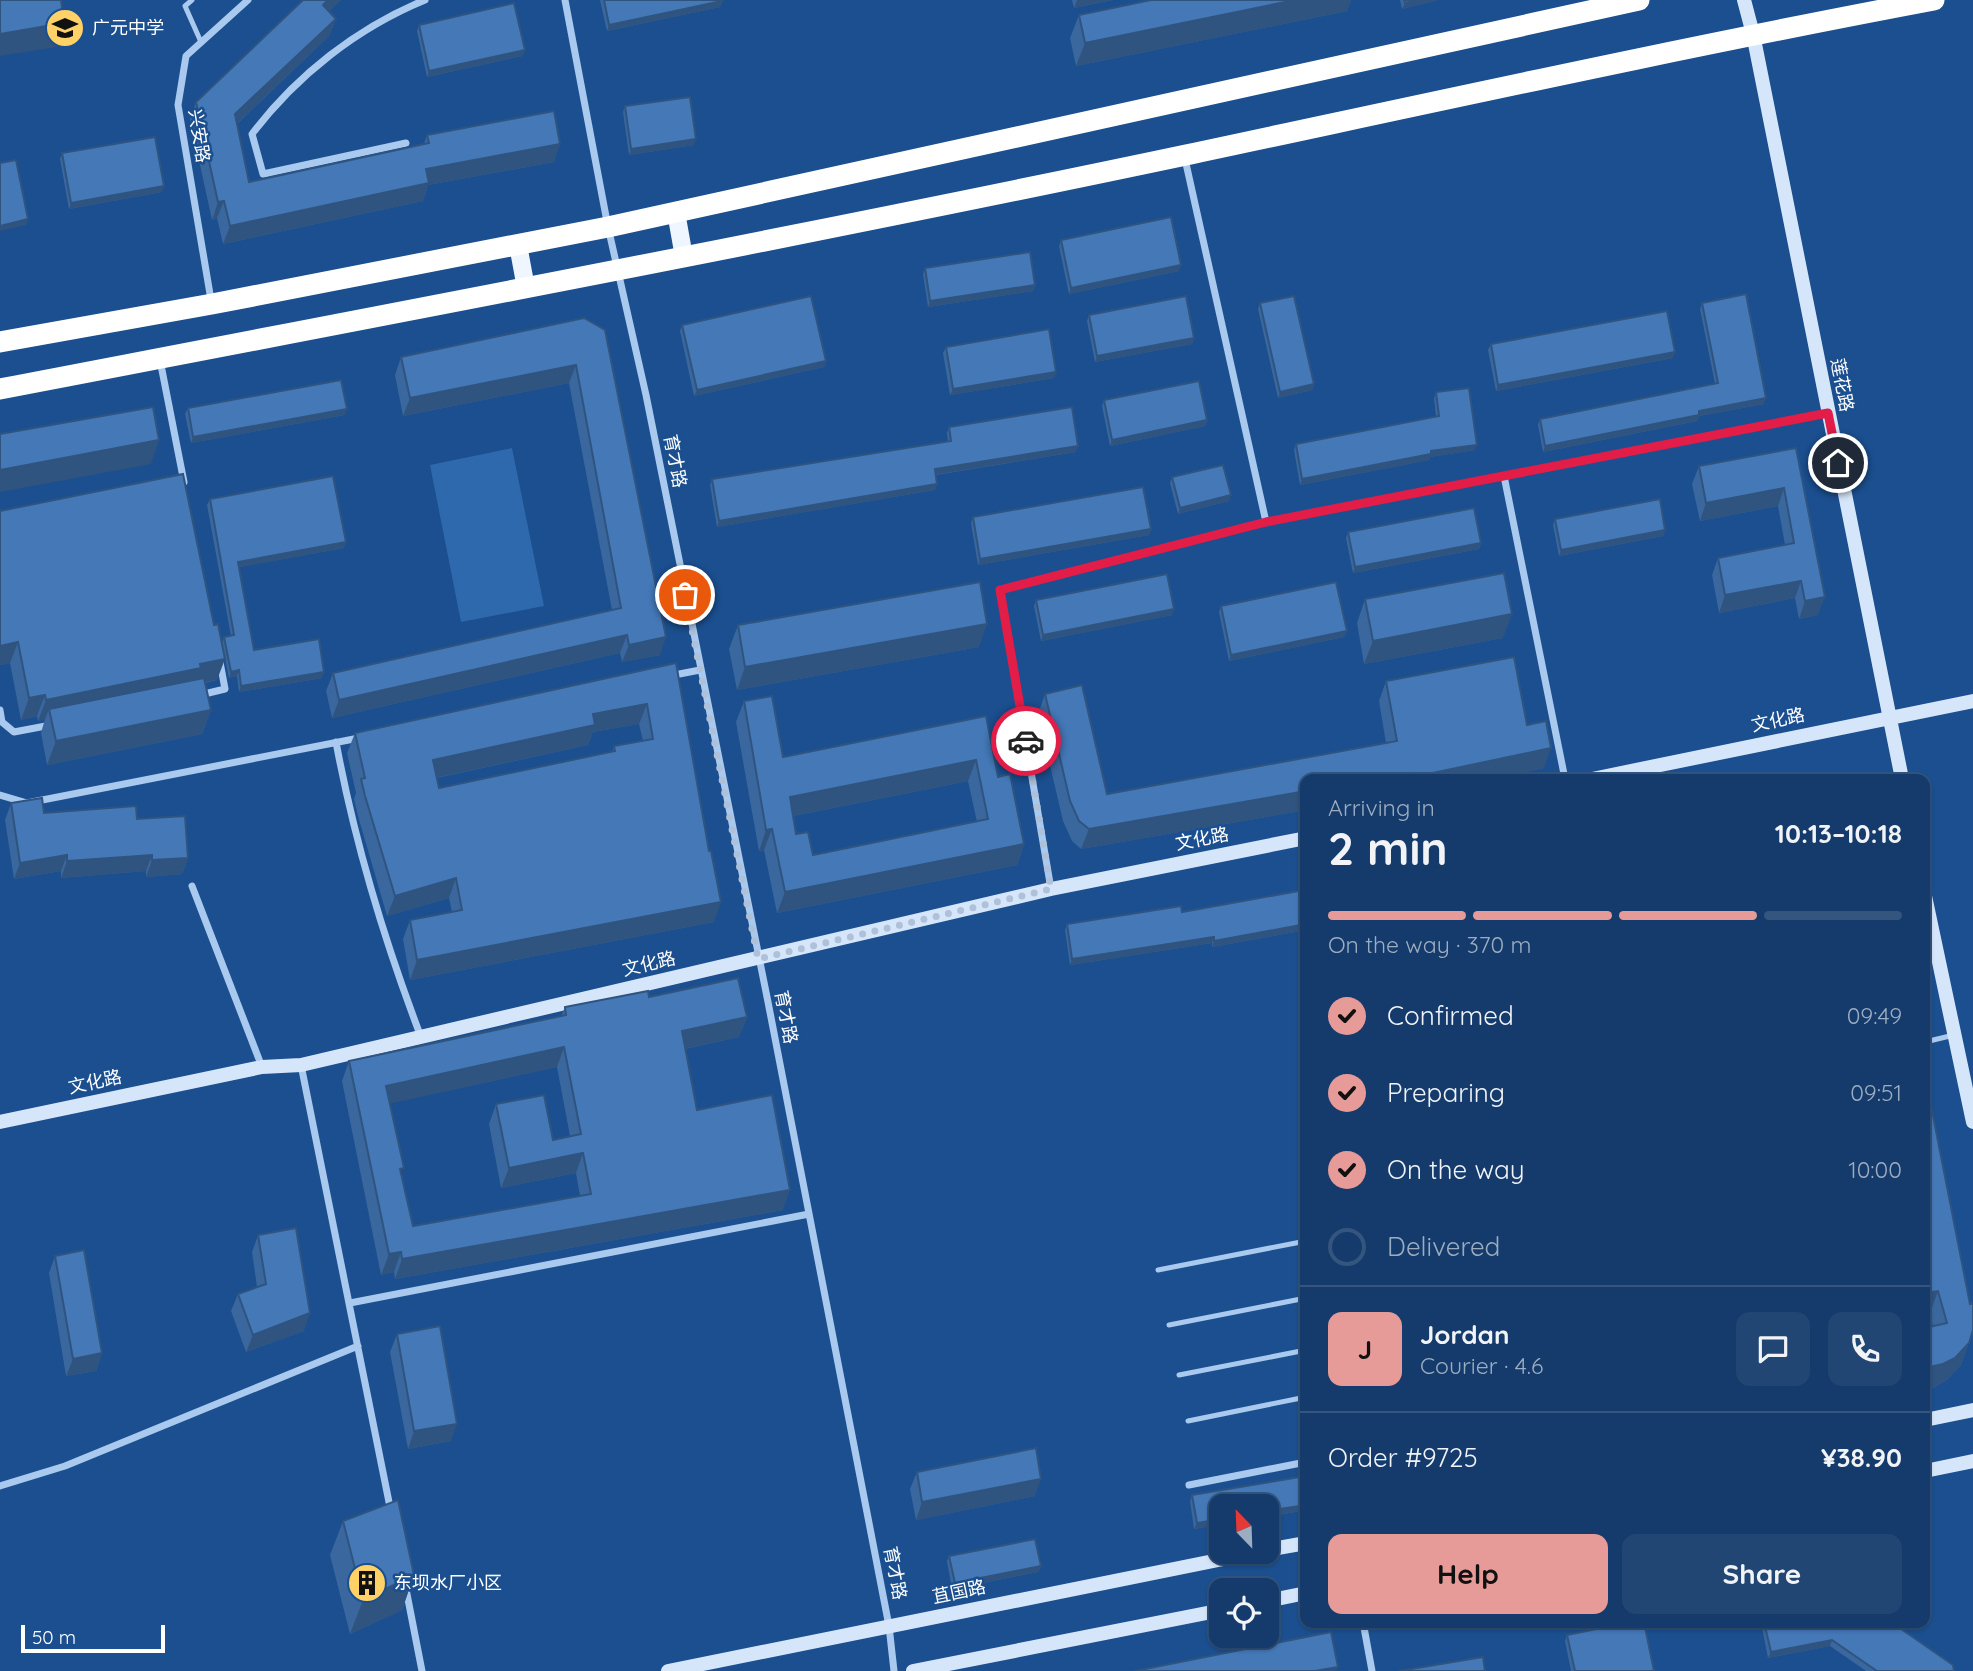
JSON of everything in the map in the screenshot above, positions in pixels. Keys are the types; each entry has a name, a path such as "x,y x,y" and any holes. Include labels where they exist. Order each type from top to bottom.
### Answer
{"highway":[{"path":"0,342 608,227 1639,0"},
{"path":"0,390 684,257 1185,155 1753,34 1934,0"}],"main road":[{"path":"676,212 684,257"},
{"path":"518,245 526,288"}],"street":[{"name":"兴安路","path":"212,304 178,105 186,56 248,0"},
{"path":"406,143 263,174 252,134 265,117 321,61 391,14 425,0"},
{"name":"育才路","path":"565,0 608,227 619,270 809,1214 889,1626 894,1671"},
{"name":"莲花路","path":"1744,0 1901,774"},
{"path":"1185,155 1266,522"},
{"path":"159,359 185,489"},
{"path":"1051,889 1000,590 1266,522 1828,413"},
{"path":"170,478 183,475"},
{"path":"1504,476 1565,774"},
{"path":"186,697 225,690 217,649"},
{"path":"659,678 700,670"},
{"name":"文化路","path":"1616,774 1889,716 1973,701"},
{"path":"0,710 2,722 14,732 53,724"},
{"path":"0,795 27,803 363,737"},
{"path":"336,742 355,834 378,918 422,1037"},
{"name":"文化路","path":"0,1122 262,1066 301,1065 1051,889 1300,839"},
{"path":"192,886 262,1066"},
{"path":"1930,920 1973,1122"},
{"path":"301,1065 392,1522"},
{"path":"349,1303 809,1214"},
{"path":"0,1486 65,1466 358,1346"},
{"path":"1930,1419 1973,1410"},
{"path":"1930,1470 1973,1461"},
{"path":"1189,1485 1300,1462"},
{"path":"1279,1548 1300,1544"},
{"name":"苴国路","path":"668,1671 1209,1562"},
{"path":"403,1576 422,1671"},
{"path":"1279,1599 1300,1594"},
{"path":"913,1671 1209,1613"},
{"path":"1364,1628 1372,1671"}],"lane":[{"path":"192,0 185,6 201,42"},
{"path":"1930,1041 1954,1035"},
{"path":"1158,1270 1300,1242"},
{"path":"1169,1325 1300,1298"},
{"path":"1179,1375 1300,1351"},
{"path":"1188,1421 1300,1399"}],"shaded area":[{"path":"512,448 544,606 461,622 430,465"}],"building":[{"path":"0,0 61,0 64,23 0,34"},
{"path":"303,0 328,0 323,5 336,19 235,114 249,182 429,143 427,135 554,111 560,144 426,169 429,183 230,226 224,201 218,202 196,102"},
{"path":"604,0 722,0 722,1 609,25"},
{"path":"1151,0 1295,0 1085,43 1079,15"},
{"path":"514,3 525,50 429,71 419,25"},
{"path":"690,97 696,139 631,149 625,106"},
{"path":"155,137 164,186 71,203 62,153"},
{"path":"16,160 28,219 0,226 0,163"},
{"path":"1171,217 1181,265 1071,288 1061,240"},
{"path":"1030,252 1035,285 930,301 925,268"},
{"path":"1746,294 1766,398 1699,411 1699,415 1545,446 1540,419 1718,383 1702,303"},
{"path":"811,296 826,361 697,390 682,325"},
{"path":"1186,296 1194,338 1097,356 1089,315"},
{"path":"1294,296 1314,384 1280,392 1260,303"},
{"path":"1667,311 1675,352 1498,385 1491,344"},
{"path":"584,318 605,330 666,637 629,645 627,635 339,700 333,673 621,608 576,365 410,398 401,357"},
{"path":"1049,329 1056,372 953,389 946,347"},
{"path":"341,380 347,409 193,437 188,408"},
{"path":"1199,381 1207,420 1112,440 1104,400"},
{"path":"1469,388 1477,445 1431,451 1431,454 1302,479 1296,444 1439,416 1436,392"},
{"path":"153,407 159,440 0,470 0,434"},
{"path":"1072,407 1078,446 935,469 937,484 719,521 712,479 951,441 949,427"},
{"path":"1796,448 1825,597 1805,601 1801,581 1725,595 1718,558 1794,543 1784,488 1706,503 1699,466"},
{"path":"1223,465 1231,495 1180,508 1172,477"},
{"path":"183,474 214,625 218,624 225,659 200,664 201,668 46,700 45,695 29,698 18,642 0,646 0,511"},
{"path":"333,476 346,542 238,562 254,650 319,639 324,672 241,686 239,670 231,672 224,637 234,635 210,499"},
{"path":"1143,487 1151,529 980,559 973,517"},
{"path":"1660,499 1665,530 1561,550 1555,519"},
{"path":"1474,508 1481,543 1355,567 1348,532"},
{"path":"1504,573 1512,614 1373,641 1365,599"},
{"path":"1167,574 1174,609 1043,635 1036,600"},
{"path":"980,582 987,624 745,667 738,625"},
{"path":"1336,582 1347,631 1231,655 1221,606"},
{"path":"1514,657 1527,725 1546,721 1551,748 1428,774 1300,774 1300,792 1089,829 1079,821 1070,801 1045,694 1082,685 1107,794 1397,741 1386,681"},
{"path":"676,663 709,851 721,902 417,960 410,920 462,910 456,878 395,896 365,796 361,779 365,778 355,733","holes":["647,704 653,739 614,746 615,751 439,788 433,760 595,725 593,714"]},
{"path":"204,678 211,710 56,741 49,709"},
{"path":"772,696 783,757 986,716 998,777 1010,774 1024,844 785,892 772,829 766,830 744,701","holes":["976,760 988,819 813,855 808,832 796,834 790,797"]},
{"path":"42,798 44,813 136,806 137,819 185,816 188,858 152,860 152,855 67,861 67,855 20,863 11,803"},
{"path":"1300,891 1300,925 1214,941 1214,937 1072,959 1067,924 1181,906 1182,912"},
{"path":"738,978 747,1017 682,1031 697,1110 772,1095 790,1190 402,1259 401,1252 389,1254 349,1061 566,1015 565,1007 648,991 649,997","holes":["564,1047 581,1134 553,1140 544,1095 496,1104 509,1168 583,1153 591,1194 413,1226 400,1169 404,1168 386,1086"]},
{"path":"1930,1100 1970,1304 1973,1305 1973,1330 1969,1343 1955,1358 1930,1367 1930,1327 1947,1323 1938,1291 1930,1292"},
{"path":"296,1228 310,1313 253,1335 238,1294 266,1284 258,1235"},
{"path":"84,1250 102,1353 73,1359 55,1256"},
{"path":"440,1326 457,1424 414,1431 397,1334"},
{"path":"1036,1448 1041,1479 922,1502 917,1472"},
{"path":"1300,1477 1300,1506 1279,1509 1279,1494 1209,1494 1209,1521 1197,1523 1192,1495"},
{"path":"398,1500 414,1575 363,1600 343,1521"},
{"path":"1035,1539 1041,1566 955,1583 949,1556"},
{"path":"1601,1628 1645,1628 1654,1671 1575,1671 1567,1635"},
{"path":"1765,1628 1900,1628 1953,1665 1954,1671 1877,1671 1832,1640 1771,1652"},
{"path":"1331,1632 1338,1667 1315,1671 1135,1671 1251,1648 1279,1648 1279,1642"},
{"path":"1483,1657 1485,1671 1399,1671"}],"way so far":[{"path":"685,595 758,959 1051,889 1026,741"}],"place":[{"name":"广元中学","path":"65,28"},
{"name":"东坝水厂小区","path":"367,1583"}],"route":[{"path":"1026,741 1000,590 1266,522 1828,413 1838,463"}]}
